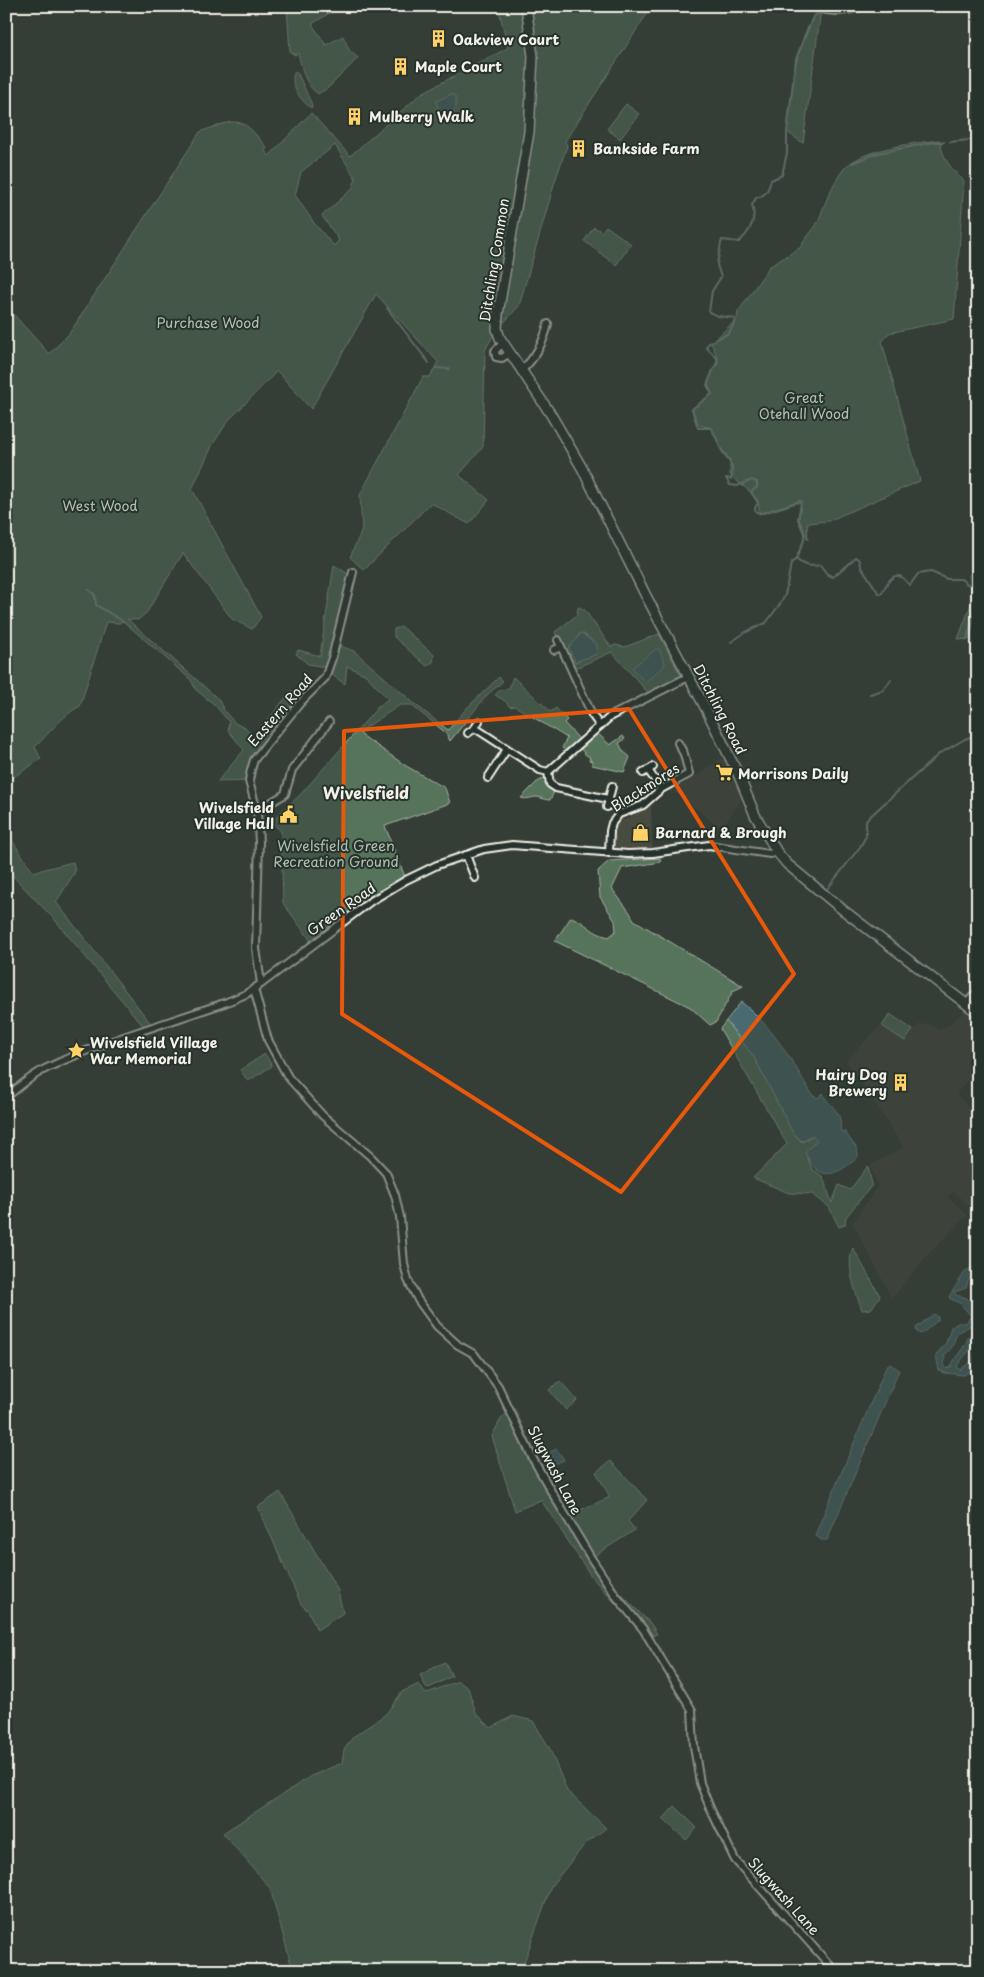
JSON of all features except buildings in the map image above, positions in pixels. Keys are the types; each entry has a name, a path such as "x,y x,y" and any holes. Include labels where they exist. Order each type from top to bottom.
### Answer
{"main road":[{"name":"Ditchling Common","path":"526,6 533,56 529,132 497,329 503,343 522,370 582,468 603,510"},
{"name":"Ditchling Road","path":"603,510 732,761 755,815 777,852 787,864 843,910 978,1013"}],"street":[{"path":"812,7 828,12 866,6"},
{"path":"522,370 530,362 549,333 548,324"},
{"path":"503,343 495,351 496,357 502,358 510,353"},
{"name":"Eastern Road","path":"262,984 256,948 259,842 257,811 249,781 254,760 300,703 325,678 332,658 353,572"},
{"path":"558,640 592,715 600,726"},
{"path":"554,650 561,647"},
{"path":"548,772 611,716 688,677"},
{"path":"468,733 475,728 478,721"},
{"path":"257,811 285,794 292,770 329,722"},
{"path":"475,728 540,770 548,772"},
{"name":"Blackmores","path":"608,853 612,823 619,814 643,805 661,790 689,774 684,754 678,743"},
{"path":"488,778 507,749"},
{"path":"648,770 661,790"},
{"path":"548,772 550,784 556,788 608,799"},
{"path":"607,807 612,786"},
{"name":"Green Road","path":"6,1097 46,1068 227,1002 254,989 370,901 406,880 484,849 512,845 608,853 653,853 709,845 770,854 777,852"},
{"path":"466,855 475,878"},
{"name":"Slugwash Lane","path":"254,989 268,1040 288,1076 323,1116 370,1156 386,1173 395,1195 400,1217 403,1256 408,1280 418,1300 437,1326 458,1344 474,1354 487,1369 505,1400 538,1469 586,1550 616,1596 643,1629 692,1710 694,1746 700,1783 735,1860 835,1971"},
{"path":"966,1004 978,991"}],"highlighted area":[{"path":"629,709 794,974 621,1192 342,1014 344,731"}],"shaded area":[{"path":"725,756 743,798 721,828 674,791"},
{"path":"651,805 652,850 613,851 612,829 620,819 622,817 624,820"},
{"path":"966,1004 978,1014 978,1076 972,1075 956,1094 978,1117 978,1215 953,1191 948,1197 967,1215 929,1253 892,1298 853,1223 878,1185 870,1165 904,1148 846,1061 880,1026 905,1041 918,1025 930,1024 939,1031 943,1029 962,1014"}],"green space":[{"path":"287,6 328,6 331,12 312,24 326,45 343,36 349,50 358,58 328,88 318,94 307,81 298,53 295,55 290,52"},
{"path":"498,6 652,6 565,141 567,146 519,306 495,332 485,350 483,447 459,475 489,500 469,524 431,503 364,570 350,557 362,530 360,495 423,377 430,377 438,362 376,294 311,409 277,371 228,421 213,444 192,489 261,617 252,629 232,619 183,553 147,612 138,620 127,619 218,699 225,712 236,724 245,727 254,737 292,690 303,700 254,759 249,781 217,782 244,750 228,730 229,722 215,705 196,690 191,680 123,621 119,623 106,622 80,706 62,719 35,747 41,759 6,782 6,306 49,354 69,334 200,132 223,124 238,122 258,137 267,148 265,151 269,156 311,113 350,156 422,93 508,48","holes":["335,145 356,179 352,189 322,216 339,240 334,246 314,223 295,195 301,172"]},
{"path":"821,9 803,143 787,132 795,67 805,34"},
{"path":"295,71 312,105 311,108 303,101 294,87 293,77"},
{"path":"626,104 639,114 620,139 607,129"},
{"name":"Great Otehall Wood","path":"940,140 948,163 964,181 954,319 889,333 882,342 920,481 828,521 807,523 808,540 799,519 801,500 759,514 756,498 730,475 730,460 721,448 712,428 699,425 692,409 712,394 708,384 718,358 711,343 737,319 738,312 769,267 801,247 818,222 835,182 843,170 861,157 874,152"},
{"path":"606,226 631,244 616,265 584,241 594,227 602,232"},
{"name":"Wivelsfield Green Recreation Ground","path":"334,565 348,574 341,605 340,646 354,651 448,730 466,709 499,677 503,681 487,695 450,741 446,733 411,705 400,705 368,726 360,734 406,766 445,788 450,803 385,826 405,877 338,919 311,941 283,903 281,831 273,824 276,817 300,795 379,706 388,699 366,675 347,666 345,684 332,675 325,667 308,664 296,654 298,650 320,656"},
{"path":"978,568 978,606 969,640 958,639 973,599 969,575"},
{"path":"578,607 584,609 611,647 615,645 625,647 659,634 683,680 650,695 612,652 571,670 555,632 577,615","holes":["579,634 584,634 597,645 596,654 575,662 570,646 577,640"]},
{"path":"402,627 434,655 433,662 427,666 394,637 394,629"},
{"path":"513,677 551,712 556,708 567,720 564,723 582,742 595,731 610,745 623,736 625,739 619,743 623,751 630,757 624,772 592,765 592,761 589,760 590,757 578,746 570,753 562,748 567,738 515,706 510,707 505,701 495,695 499,691 509,688"},
{"path":"549,776 556,788 550,800 537,797 521,798 537,782"},
{"path":"6,831 33,872 73,862 75,872 56,902 152,1025 144,1027 55,920 8,871"},
{"path":"660,858 661,862 622,868 612,889 634,920 743,986 733,991 716,1022 710,1025 690,1007 555,941 571,917 597,933 609,937 616,931 615,921 600,897 598,871 609,861"},
{"path":"890,1014 913,1030 905,1041 882,1026"},
{"path":"726,1021 754,1057 793,1133 802,1142 813,1135 817,1140 805,1152 812,1169 823,1177 832,1203 839,1185 850,1190 868,1166 872,1185 846,1217 845,1225 839,1227 829,1207 812,1194 789,1193 753,1178 787,1144 720,1029"},
{"path":"265,1054 272,1066 248,1081 240,1070"},
{"path":"853,1248 880,1296 871,1309 862,1310 854,1288 850,1262"},
{"path":"560,1381 577,1400 566,1410 549,1390"},
{"path":"510,1410 567,1516 610,1497 596,1472 611,1461 647,1500 628,1521 635,1530 594,1556 620,1593 651,1624 657,1634 646,1638 591,1576 541,1500 515,1511 492,1436 501,1419"},
{"path":"280,1492 338,1591 343,1613 317,1630 309,1612 301,1604 258,1507"},
{"path":"445,1662 452,1676 427,1689 420,1675"},
{"path":"458,1681 468,1688 476,1713 491,1728 513,1716 533,1721 549,1747 567,1791 606,1828 585,1844 551,1886 521,1971 293,1971 270,1888 223,1833 311,1776 342,1763 344,1750 353,1737 386,1714 402,1692 419,1684 425,1694"},
{"path":"675,1806 697,1828 686,1840 663,1819"}],"water":[{"path":"452,94 456,97 456,107 452,113 446,114 439,111 436,101"},
{"path":"581,633 597,645 597,654 575,662 569,648"},
{"path":"656,649 659,649 665,663 664,666 645,682 632,668"},
{"path":"741,1002 772,1033 813,1096 818,1098 823,1093 834,1108 840,1120 841,1132 845,1132 857,1149 858,1155 854,1161 840,1170 827,1174 822,1173 813,1166 805,1152 817,1140 812,1135 802,1141 793,1133 754,1057 726,1021"},
{"path":"978,1263 978,1271 968,1281 966,1288 954,1292 957,1296 968,1299 975,1308 978,1307 978,1321 957,1333 952,1347 945,1355 944,1367 946,1369 951,1367 968,1337 977,1330 974,1344 957,1367 960,1370 973,1360 978,1345 978,1365 964,1375 945,1373 939,1370 936,1355 946,1343 951,1327 958,1323 966,1323 971,1316 961,1304 949,1298 965,1272"},
{"path":"934,1314 938,1317 938,1320 921,1334 917,1332 916,1328"},
{"path":"890,1364 899,1370 827,1540 821,1540 815,1535 887,1365"},
{"path":"557,1449 564,1460 550,1466 547,1464 545,1454"}],"waterway":[{"path":"731,642 746,632 766,623 785,595 791,564 796,559 804,540 804,533 798,519 801,503 798,502 763,513 756,512 755,508 758,503 751,492 757,487 757,482 752,480 737,486 730,485 726,478 731,479 733,469 730,462 722,451 711,428 698,428 692,409 712,394 707,385 718,363 717,358 706,347 709,343 729,333 735,322 734,318 718,316 709,312 712,291 721,277 717,265 722,240 739,242 743,238 752,225 754,216 752,205 756,198 766,192 771,180 782,175 787,153 787,132 796,59 813,17 820,11"},
{"path":"950,142 978,139"},
{"path":"852,163 878,153 944,142"},
{"path":"387,308 429,363"},
{"path":"436,368 450,369"},
{"path":"796,559 807,565 820,565 827,574 833,577 856,557 860,560 861,566 879,594 882,593 890,579 896,576 900,576 910,585 918,574 931,572 947,579 961,579 967,584 971,584 978,574"},
{"path":"971,584 978,587"},
{"path":"89,590 95,595 96,605 121,620"},
{"path":"967,639 978,595"},
{"path":"870,694 883,690 891,680"},
{"path":"828,888 860,847 866,836 866,820 939,754 978,734"}],"place":[{"name":"Oakview Court","path":"439,39"},
{"name":"Maple Court","path":"401,66"},
{"name":"Mulberry Walk","path":"355,116"},
{"name":"Bankside Farm","path":"579,148"},
{"name":"Morrisons Daily","path":"724,773"},
{"name":"Wivelsfield Village Hall","path":"288,815"},
{"name":"Barnard & Brough","path":"641,832"},
{"name":"Wivelsfield Village War Memorial","path":"76,1050"},
{"name":"Hairy Dog Brewery","path":"901,1082"}],"district":[{"name":"Wivelsfield","path":"366,792"}],"park label":[{"name":"Purchase Wood","path":"208,322"},
{"name":"West Wood","path":"100,505"}]}
